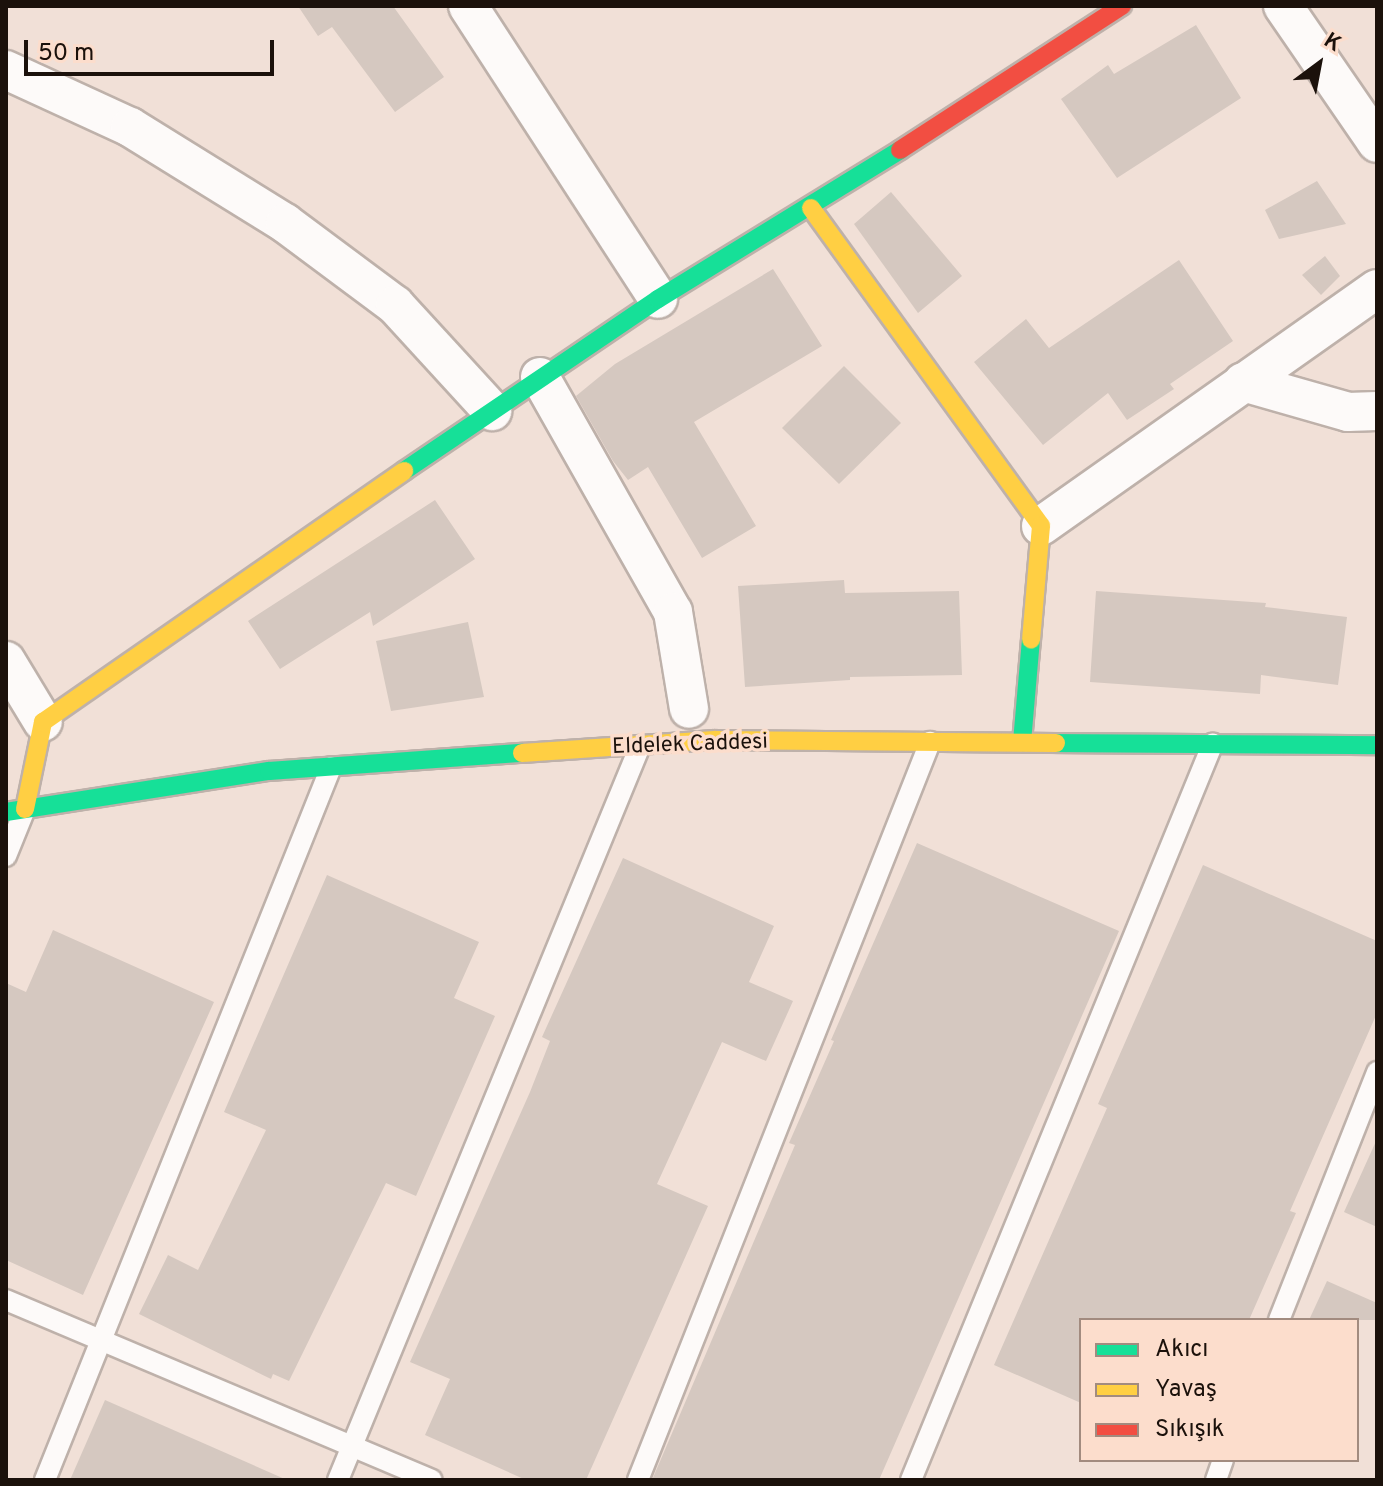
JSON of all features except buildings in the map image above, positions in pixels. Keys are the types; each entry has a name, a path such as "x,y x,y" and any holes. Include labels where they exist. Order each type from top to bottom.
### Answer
{"street":[{"path":"468,6 658,299"},
{"path":"16,811 43,722 540,377 658,299 811,208 1122,6"},
{"path":"1283,6 1377,143"},
{"path":"6,70 130,127 285,223 395,305 492,411"},
{"path":"811,208 1041,526 1022,742"},
{"path":"1041,526 1377,289"},
{"path":"540,377 673,612 689,709"},
{"path":"1243,382 1348,412 1377,411"},
{"path":"6,661 43,722"},
{"name":"Eldelek Caddesi","path":"16,811 269,771 715,740 1377,745"}],"lane":[{"path":"638,1480 930,742"},
{"path":"911,1480 1213,743"},
{"path":"338,1480 640,746"},
{"path":"45,1480 331,767"},
{"path":"6,856 16,811"},
{"path":"1280,1318 1377,1072"},
{"path":"6,1300 432,1480"}],"traffic: fast":[{"path":"404,471 658,299 900,150"},
{"path":"1022,742 1031,640"},
{"path":"1056,743 1377,745"},
{"path":"6,812 269,771 522,753"}],"traffic: slow":[{"path":"811,208 1041,526 1031,640"},
{"path":"25,809 43,722 404,471"},
{"path":"522,753 715,740 1056,743"}],"traffic: jam":[{"path":"900,150 1122,6"}]}
